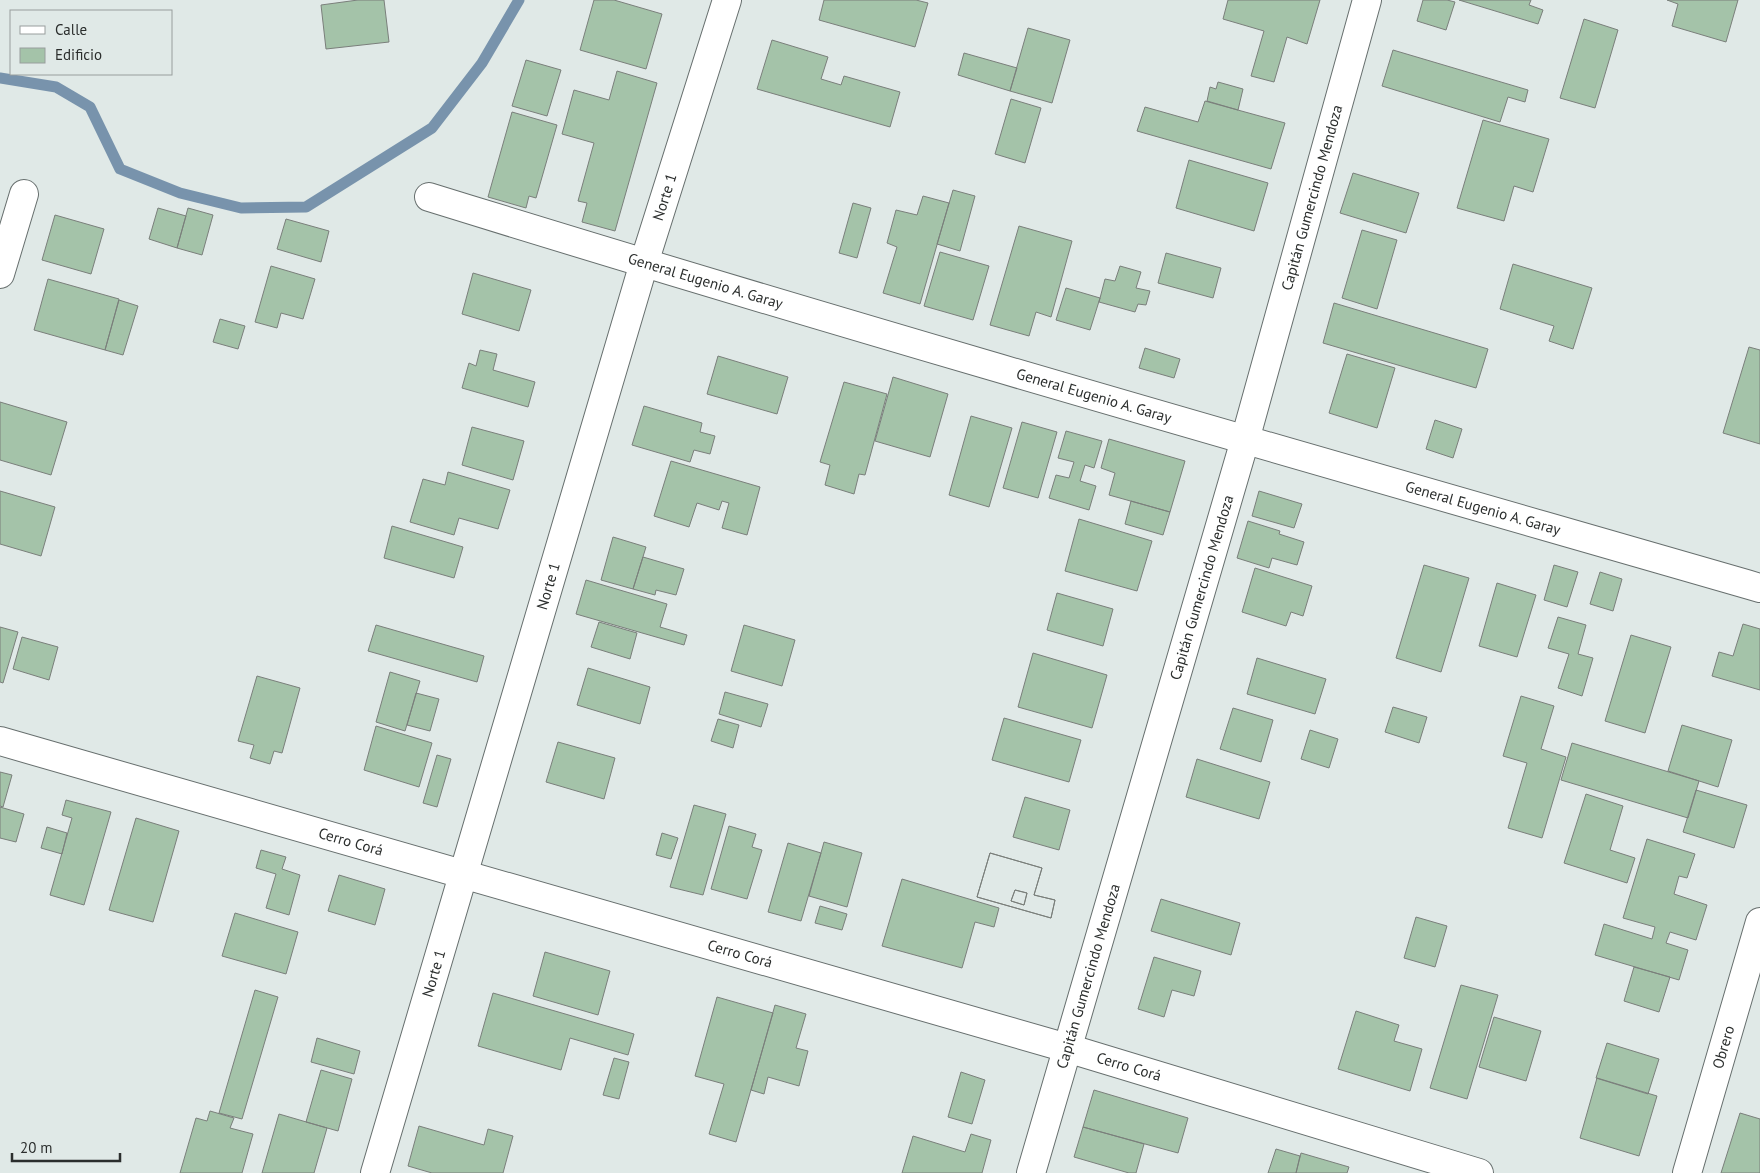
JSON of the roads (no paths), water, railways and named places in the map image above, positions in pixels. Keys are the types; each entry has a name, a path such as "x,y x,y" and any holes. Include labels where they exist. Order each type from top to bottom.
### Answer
{"street":[{"name":"Norte 1","path":"375,1173 644,263 727,0"},
{"name":"Capitán Gumercindo Mendoza","path":"1031,1173 1245,440 1367,0"},
{"path":"0,274 24,194"},
{"name":"General Eugenio A. Garay","path":"430,197 644,263 1245,440 1760,588"},
{"name":"Cerro Corá","path":"0,741 1067,1048 1479,1173"},
{"name":"Obrero","path":"1686,1173 1760,922"}],"waterway":[{"path":"0,78 56,87 90,107 120,169 180,193 241,208 306,207 432,128 482,63 519,0"}]}
